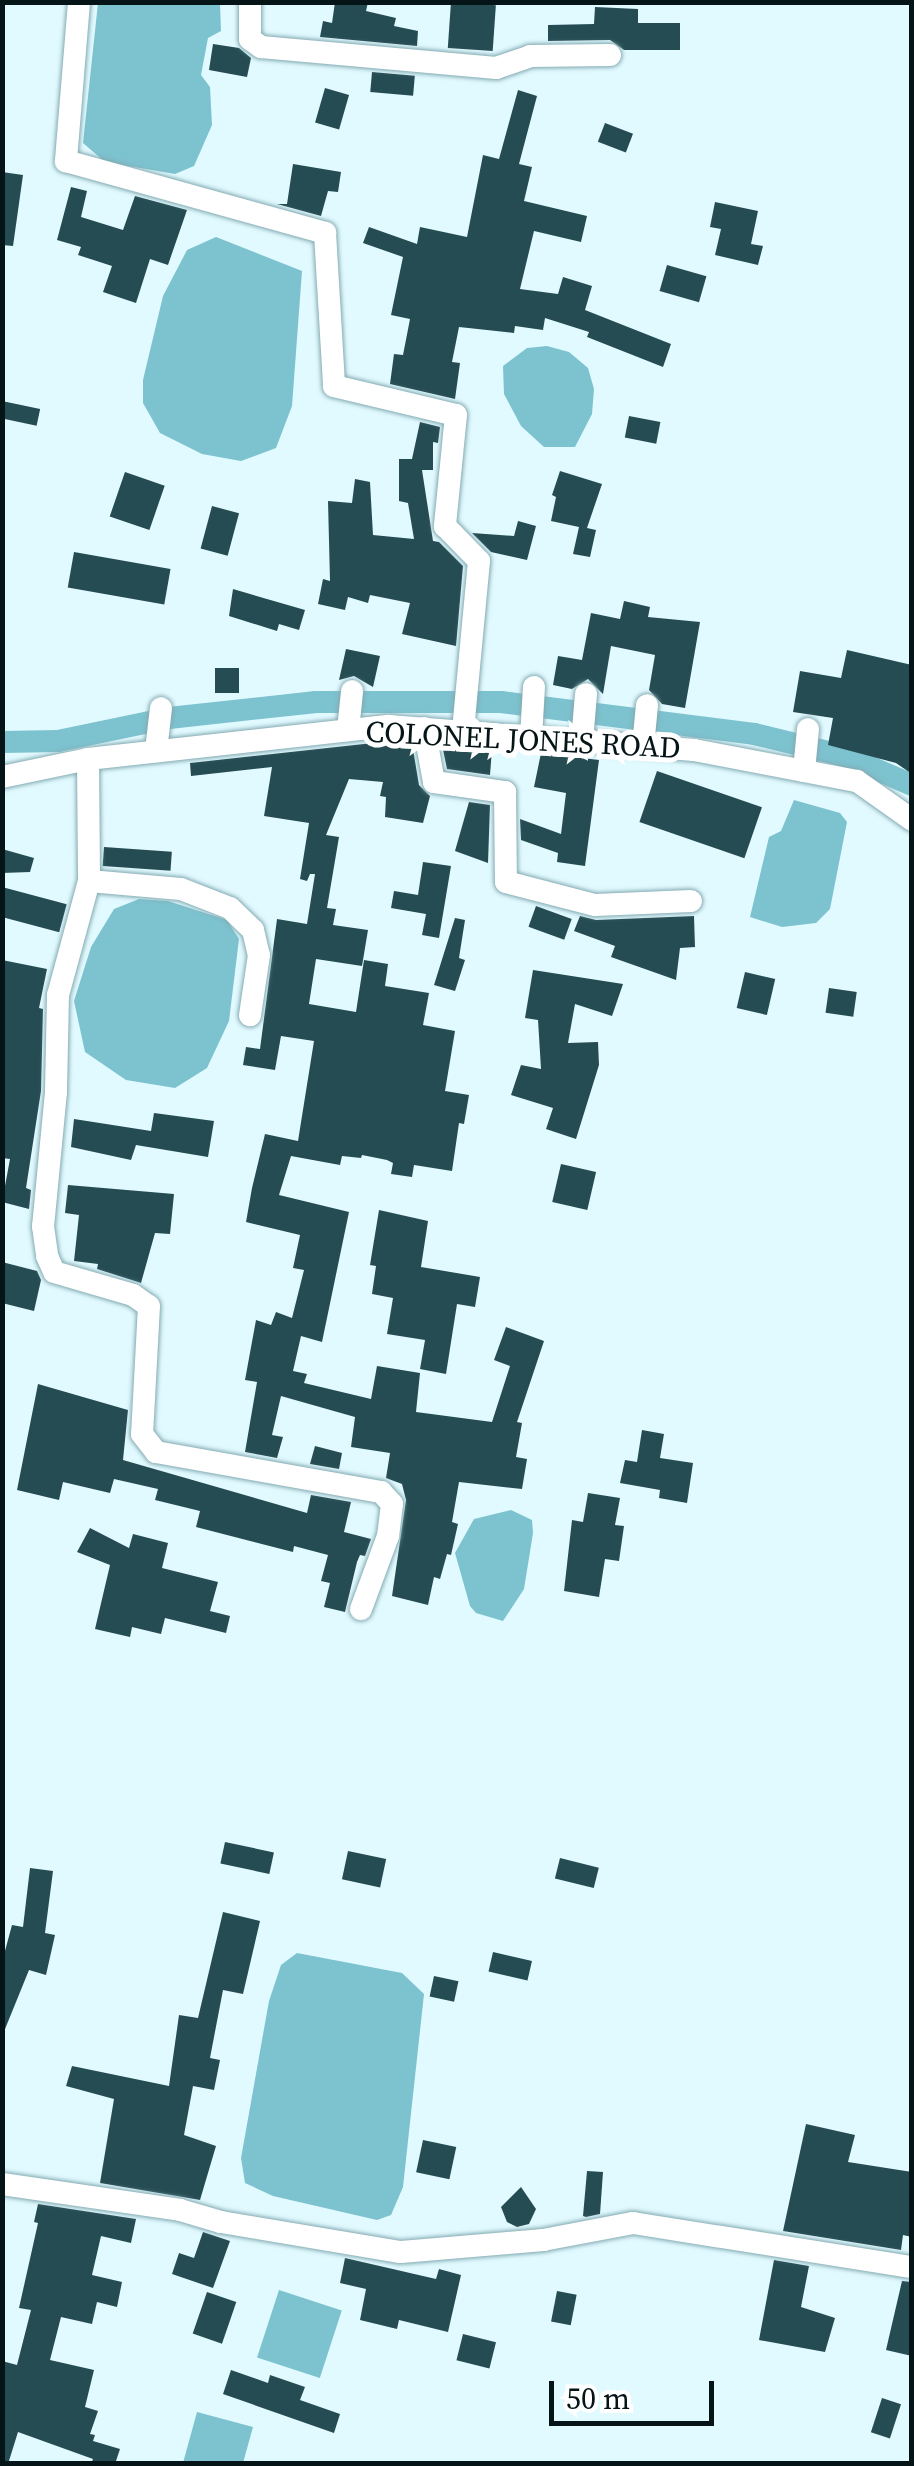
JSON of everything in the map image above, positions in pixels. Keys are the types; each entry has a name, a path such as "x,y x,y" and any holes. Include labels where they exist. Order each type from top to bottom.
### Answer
{"street":[{"path":"79,2 66,161 324,233 334,386 456,415 445,526 479,561 464,726"},
{"path":"250,2 250,40 261,48 496,68 530,56 610,55"},
{"path":"530,731 534,687"},
{"path":"348,729 352,690"},
{"path":"582,736 586,694"},
{"path":"643,743 647,705"},
{"path":"156,749 161,708"},
{"name":"COLONEL JONES ROAD","path":"2,777 156,749 348,729 464,726 643,743 804,769 857,781 912,820"},
{"path":"424,728 434,782 505,792 506,882 595,906 691,901"},
{"path":"804,769 808,729"},
{"path":"88,759 88,881 58,995 56,1092 43,1226 47,1256 54,1272 133,1295 149,1306 142,1434 156,1452 380,1492 392,1504 388,1536 361,1609"},
{"path":"88,881 181,889 230,908 254,930 259,955 250,1015"},
{"path":"2,2184 180,2210 221,2222 402,2252 543,2240 632,2222 912,2268"}],"water":[{"path":"98,3 220,3 221,31 208,38 201,75 210,87 212,125 194,166 175,174 105,162 83,143"},
{"path":"216,237 302,271 292,406 276,448 241,461 202,454 160,433 143,403 143,380 163,296 187,250"},
{"path":"547,346 569,352 588,368 594,389 592,414 575,447 544,447 521,426 504,394 503,366 527,348"},
{"path":"794,800 840,813 847,822 830,909 816,923 782,927 750,917 769,837 781,831"},
{"path":"139,899 168,901 227,920 239,939 229,1021 207,1068 175,1088 126,1080 85,1052 74,1001 91,947 114,909"},
{"path":"511,1510 532,1520 533,1533 524,1589 503,1621 476,1613 470,1606 455,1553 474,1519"},
{"path":"297,1953 402,1973 424,1994 403,2187 391,2215 377,2220 273,2196 245,2183 241,2158 269,2001 281,1965"},
{"path":"279,2290 342,2310 320,2378 257,2358"},
{"path":"197,2412 253,2427 243,2463 183,2463"}],"building":[{"path":"335,2 368,2 366,11 396,18 394,26 418,31 417,46 320,37 323,21 332,23"},
{"path":"451,2 496,5 493,51 448,48"},
{"path":"595,7 638,9 638,23 680,23 680,50 624,50 610,40 548,41 548,25 594,24"},
{"path":"213,44 239,48 251,58 247,77 209,70"},
{"path":"372,72 415,76 413,96 370,92"},
{"path":"325,88 349,95 339,129 315,123"},
{"path":"518,90 537,96 519,164 532,167 524,201 587,216 581,242 534,231 520,289 558,294 563,277 592,286 585,310 671,344 663,367 587,337 589,332 545,318 543,330 515,326 514,333 459,327 452,362 460,363 455,399 390,384 394,354 403,355 410,319 391,315 403,257 363,243 369,227 417,244 420,227 467,237 483,155 499,159"},
{"path":"605,123 633,134 626,152 598,142"},
{"path":"293,164 341,172 338,192 328,191 321,216 277,204 287,204"},
{"path":"2,172 23,175 13,246 2,245"},
{"path":"71,187 87,191 81,217 123,230 135,196 187,210 168,265 150,259 136,303 103,292 112,266 78,255 81,247 57,240"},
{"path":"715,202 758,211 751,244 763,246 758,265 715,255 721,229 710,227"},
{"path":"667,265 706,276 699,302 660,291"},
{"path":"2,401 40,409 37,426 2,418"},
{"path":"629,416 660,422 656,444 625,438"},
{"path":"420,422 440,427 438,443 433,442 433,470 422,470 433,541 439,542 463,566 456,646 402,634 410,603 370,595 368,603 348,597 345,610 318,604 323,579 330,581 328,501 352,503 355,479 370,482 373,535 414,539 408,503 399,501 399,459 412,459"},
{"path":"560,471 602,484 587,528 596,530 590,557 573,554 579,527 551,521 556,497 552,495"},
{"path":"125,472 165,486 149,530 110,516"},
{"path":"212,506 239,513 228,556 201,549"},
{"path":"518,521 536,526 527,560 491,552 472,533 514,536"},
{"path":"74,552 171,569 164,604 68,587"},
{"path":"233,589 305,610 299,630 279,624 277,631 229,616"},
{"path":"624,601 650,607 648,617 700,622 685,708 662,704 649,690 655,655 611,646 603,694 588,679 572,689 553,685 558,656 582,660 591,613 620,619"},
{"path":"346,649 380,656 373,687 354,676 339,680"},
{"path":"847,650 912,665 912,774 896,763 828,745 833,718 793,712 800,671 841,678"},
{"path":"215,668 239,668 239,693 215,693"},
{"path":"393,741 412,743 419,785 430,796 423,823 385,817 386,797 380,796 383,782 349,779 326,835 339,837 327,908 336,909 333,925 368,930 362,966 316,959 309,1004 356,1012 364,960 388,964 385,986 429,993 423,1025 455,1031 445,1091 469,1095 464,1124 459,1123 452,1171 414,1165 412,1177 391,1174 393,1163 362,1155 342,1156 340,1165 291,1156 279,1195 349,1212 322,1342 301,1336 293,1371 307,1374 304,1383 371,1399 377,1366 420,1373 416,1412 492,1422 510,1366 494,1360 506,1327 544,1341 517,1422 522,1423 516,1457 527,1459 522,1489 459,1482 452,1522 458,1524 451,1555 447,1554 440,1579 434,1577 428,1605 392,1596 406,1500 402,1484 386,1478 390,1453 351,1447 355,1417 281,1396 272,1435 283,1437 277,1458 245,1452 257,1382 245,1380 256,1320 271,1325 276,1312 292,1318 304,1270 293,1268 300,1235 246,1222 265,1134 298,1141 314,1041 281,1036 275,1070 243,1065 246,1047 260,1049 277,919 307,924 315,874 310,874 307,881 300,879 309,823 264,816 272,767 191,776 190,763 373,743 392,746"},
{"path":"442,745 492,749 490,775 447,769"},
{"path":"541,753 599,760 585,866 557,862 558,853 521,840 520,819 561,834 566,793 534,787"},
{"path":"657,771 762,807 744,858 639,822"},
{"path":"469,802 490,805 488,863 455,851"},
{"path":"104,847 172,852 171,871 103,866"},
{"path":"2,849 34,858 30,872 2,873"},
{"path":"423,862 451,866 439,938 422,935 426,914 391,908 394,891 418,895"},
{"path":"2,887 67,904 59,932 2,917"},
{"path":"536,906 572,919 564,940 528,927"},
{"path":"580,916 596,920 694,916 695,947 680,948 676,980 611,957 615,946 574,931"},
{"path":"455,918 465,920 459,958 465,960 455,991 434,985"},
{"path":"2,960 47,969 39,1008 43,1009 41,1091 26,1188 31,1190 29,1209 2,1202 10,1159 2,1158"},
{"path":"533,970 623,984 612,1016 575,1004 568,1043 598,1042 599,1065 576,1139 546,1129 553,1108 511,1095 521,1065 541,1069 538,1020 525,1018"},
{"path":"745,972 775,979 767,1015 737,1008"},
{"path":"829,988 857,992 853,1017 826,1013"},
{"path":"154,1113 214,1121 208,1157 136,1145 131,1160 71,1147 74,1119 151,1131"},
{"path":"561,1164 596,1172 587,1210 552,1202"},
{"path":"68,1185 174,1194 170,1234 155,1233 141,1283 97,1269 98,1264 74,1261 79,1215 65,1213"},
{"path":"379,1210 428,1221 421,1267 480,1277 475,1307 457,1304 446,1374 420,1369 425,1340 387,1334 393,1298 372,1294 376,1266 370,1265"},
{"path":"2,1262 37,1271 41,1280 34,1311 2,1303"},
{"path":"38,1384 128,1410 123,1460 307,1513 311,1495 351,1502 344,1532 371,1539 365,1556 360,1555 357,1562 345,1612 324,1607 330,1583 321,1581 328,1555 294,1546 293,1552 196,1527 200,1511 155,1500 158,1489 114,1479 110,1493 63,1482 59,1500 17,1490"},
{"path":"642,1430 664,1434 660,1458 693,1463 687,1503 659,1498 660,1490 620,1483 625,1460 637,1462"},
{"path":"315,1446 342,1453 339,1469 310,1464"},
{"path":"588,1493 620,1498 615,1525 624,1526 619,1561 605,1559 599,1597 564,1591 572,1520 583,1522"},
{"path":"90,1528 129,1548 133,1534 168,1543 162,1568 218,1582 210,1611 230,1616 226,1633 165,1618 161,1634 132,1627 130,1637 95,1629 110,1565 77,1552"},
{"path":"225,1842 274,1852 269,1874 220,1864"},
{"path":"348,1851 386,1859 380,1887 342,1879"},
{"path":"560,1858 599,1868 594,1888 555,1878"},
{"path":"30,1868 53,1871 45,1933 55,1935 46,1975 29,1970 3,2034 2,1962 12,1925 23,1927"},
{"path":"223,1912 260,1921 243,1994 223,1990 210,2058 220,2060 214,2090 193,2086 184,2135 216,2146 200,2200 100,2183 114,2099 66,2086 72,2066 169,2086 179,2015 198,2018"},
{"path":"493,1952 532,1961 527,1980 489,1971"},
{"path":"434,1976 458,1981 454,2002 430,1997"},
{"path":"806,2124 855,2135 848,2162 912,2172 912,2237 903,2235 901,2250 783,2231"},
{"path":"423,2140 456,2147 449,2179 416,2172"},
{"path":"587,2171 603,2172 600,2214 586,2217 583,2216"},
{"path":"521,2187 536,2209 529,2224 517,2227 507,2222 501,2207"},
{"path":"38,2204 136,2219 131,2243 101,2236 92,2275 122,2282 117,2307 97,2302 92,2324 61,2317 50,2360 94,2370 85,2407 98,2411 90,2434 95,2435 93,2441 120,2449 115,2464 91,2464 93,2459 18,2432 8,2464 2,2464 2,2361 17,2365 31,2310 19,2308 38,2223 34,2222"},
{"path":"203,2232 230,2241 213,2288 172,2274 179,2253 194,2258"},
{"path":"345,2258 436,2279 439,2269 461,2275 448,2332 399,2320 397,2329 360,2320 366,2289 340,2283"},
{"path":"774,2260 809,2266 801,2307 835,2318 825,2352 759,2340"},
{"path":"902,2281 912,2282 912,2356 886,2350"},
{"path":"557,2291 577,2295 571,2325 551,2321"},
{"path":"207,2292 236,2302 222,2344 193,2334"},
{"path":"463,2334 496,2342 489,2368 456,2360"},
{"path":"231,2370 268,2383 270,2375 305,2387 300,2400 340,2414 334,2433 223,2394"},
{"path":"882,2398 901,2404 890,2438 871,2432"}],"waterway":[{"path":"2,742 58,741 169,718 316,702 501,702 754,734 845,756 912,785"}]}
